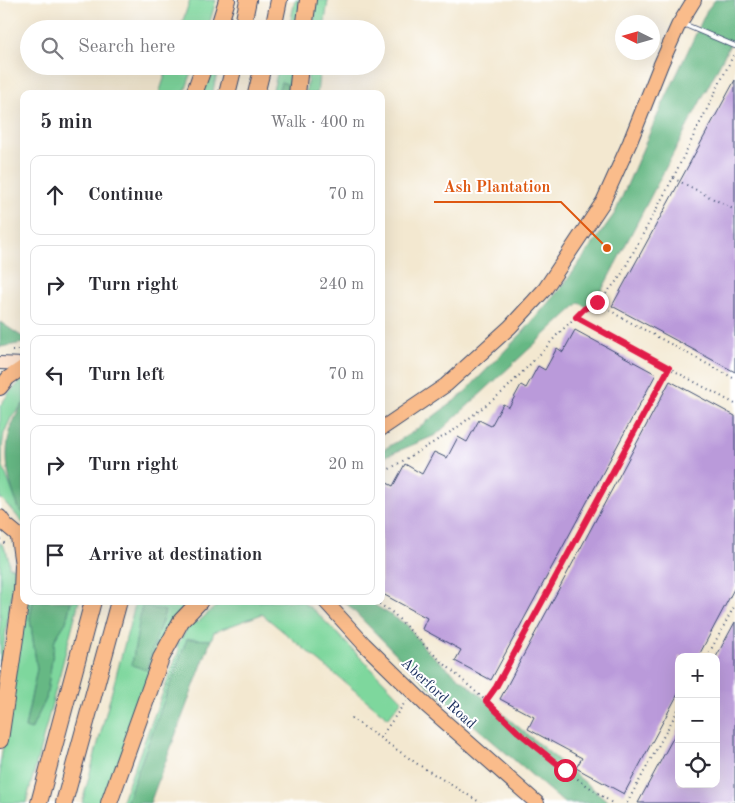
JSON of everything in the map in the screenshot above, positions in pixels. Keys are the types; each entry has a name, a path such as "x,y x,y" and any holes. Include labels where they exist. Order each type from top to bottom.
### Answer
{"highway":[{"path":"221,20 227,0"},
{"path":"244,20 248,0"},
{"path":"275,20 279,0"},
{"path":"305,20 308,0"},
{"path":"195,90 201,75"},
{"path":"228,90 232,75"},
{"path":"257,90 261,75"},
{"path":"297,90 299,75"},
{"path":"0,740 20,605"},
{"path":"39,803 92,605"},
{"path":"64,803 118,605"},
{"path":"108,803 162,658 181,621 196,605"}],"main road":[{"path":"385,426 446,385 510,327 545,289 603,202 630,142 661,64 680,22 694,0"},
{"path":"2,357 20,364"},
{"path":"0,388 8,378 20,369"},
{"path":"0,517 20,537"},
{"name":"Aberford Road","path":"329,605 364,644 413,692 537,803"}],"lane":[{"path":"680,22 735,46"}],"path":[{"path":"385,471 437,441 504,391 584,309 603,297 613,287 673,178 735,52"},
{"path":"673,178 735,210"},
{"path":"603,297 605,306 617,315 735,379"},
{"path":"576,317 735,404"},
{"path":"2,357 20,351"},
{"path":"486,701 496,687 669,368"},
{"path":"382,605 394,614 430,651 518,732 565,770 612,803"},
{"path":"709,653 735,605"},
{"path":"380,738 413,692"},
{"path":"627,803 675,715"},
{"path":"351,718 420,765 481,803"}],"green space":[{"path":"190,0 216,0 210,20 183,20"},
{"path":"295,0 300,0 298,20 291,20"},
{"path":"316,0 328,0 325,20 314,20"},
{"path":"715,0 735,0 735,35 592,309 579,303 436,435 385,456 385,449 410,434 462,395 524,331 565,283 615,213 654,123 707,10"},
{"path":"165,75 191,75 185,90 160,90"},
{"path":"206,75 217,75 213,90 200,90"},
{"path":"277,75 292,75 290,85 281,82 279,90 273,90"},
{"path":"308,75 319,75 317,90 306,90"},
{"path":"281,82 290,85 289,90 279,90"},
{"path":"0,322 20,335 20,344 0,347"},
{"path":"20,382 20,408 11,418 4,433 2,464 20,511 20,519 0,499 0,406"},
{"path":"20,410 20,511 10,483 7,455 11,428"},
{"path":"0,542 7,554 9,567 16,568 0,669"},
{"path":"24,605 32,605 30,618 37,669 25,727 31,730 46,699 55,639 66,622 70,605 78,605 26,803 0,803 0,765"},
{"path":"32,605 70,605 66,622 55,639 46,699 31,730 25,728 37,669 30,618"},
{"path":"135,605 177,605 183,607 105,803 82,803","holes":["142,606 165,611 146,669 132,665"]},
{"path":"142,605 165,611 146,670 132,665"},
{"path":"220,605 306,605 316,612 402,700 388,718 262,614 214,632 211,640 187,639 126,803 121,803 179,650 177,645 193,620 197,623"},
{"path":"348,605 374,605 407,625 427,651 610,803 564,803 426,684"},
{"path":"187,639 211,640 150,803 126,803"}],"building":[{"path":"735,80 735,372 612,306"},
{"path":"575,330 656,374 491,680 455,661 461,650 422,629 427,618 385,595 385,482 393,486 405,464 422,474 434,452 447,458 458,437 467,442 479,420 491,426 503,404 509,407 521,385 526,388 538,366 545,370 557,348 563,352"},
{"path":"670,381 735,416 735,587 700,653 675,653 675,699 624,794 576,768 582,758 528,729 534,717 500,699"},
{"path":"735,622 735,803 638,803 675,734 675,788 720,788 720,653 718,653"}],"place":[{"name":"Ash Plantation","path":"607,248"}],"route":[{"path":"565,770 518,732 486,701 496,687 669,368 576,317 584,309 597,302"}]}
